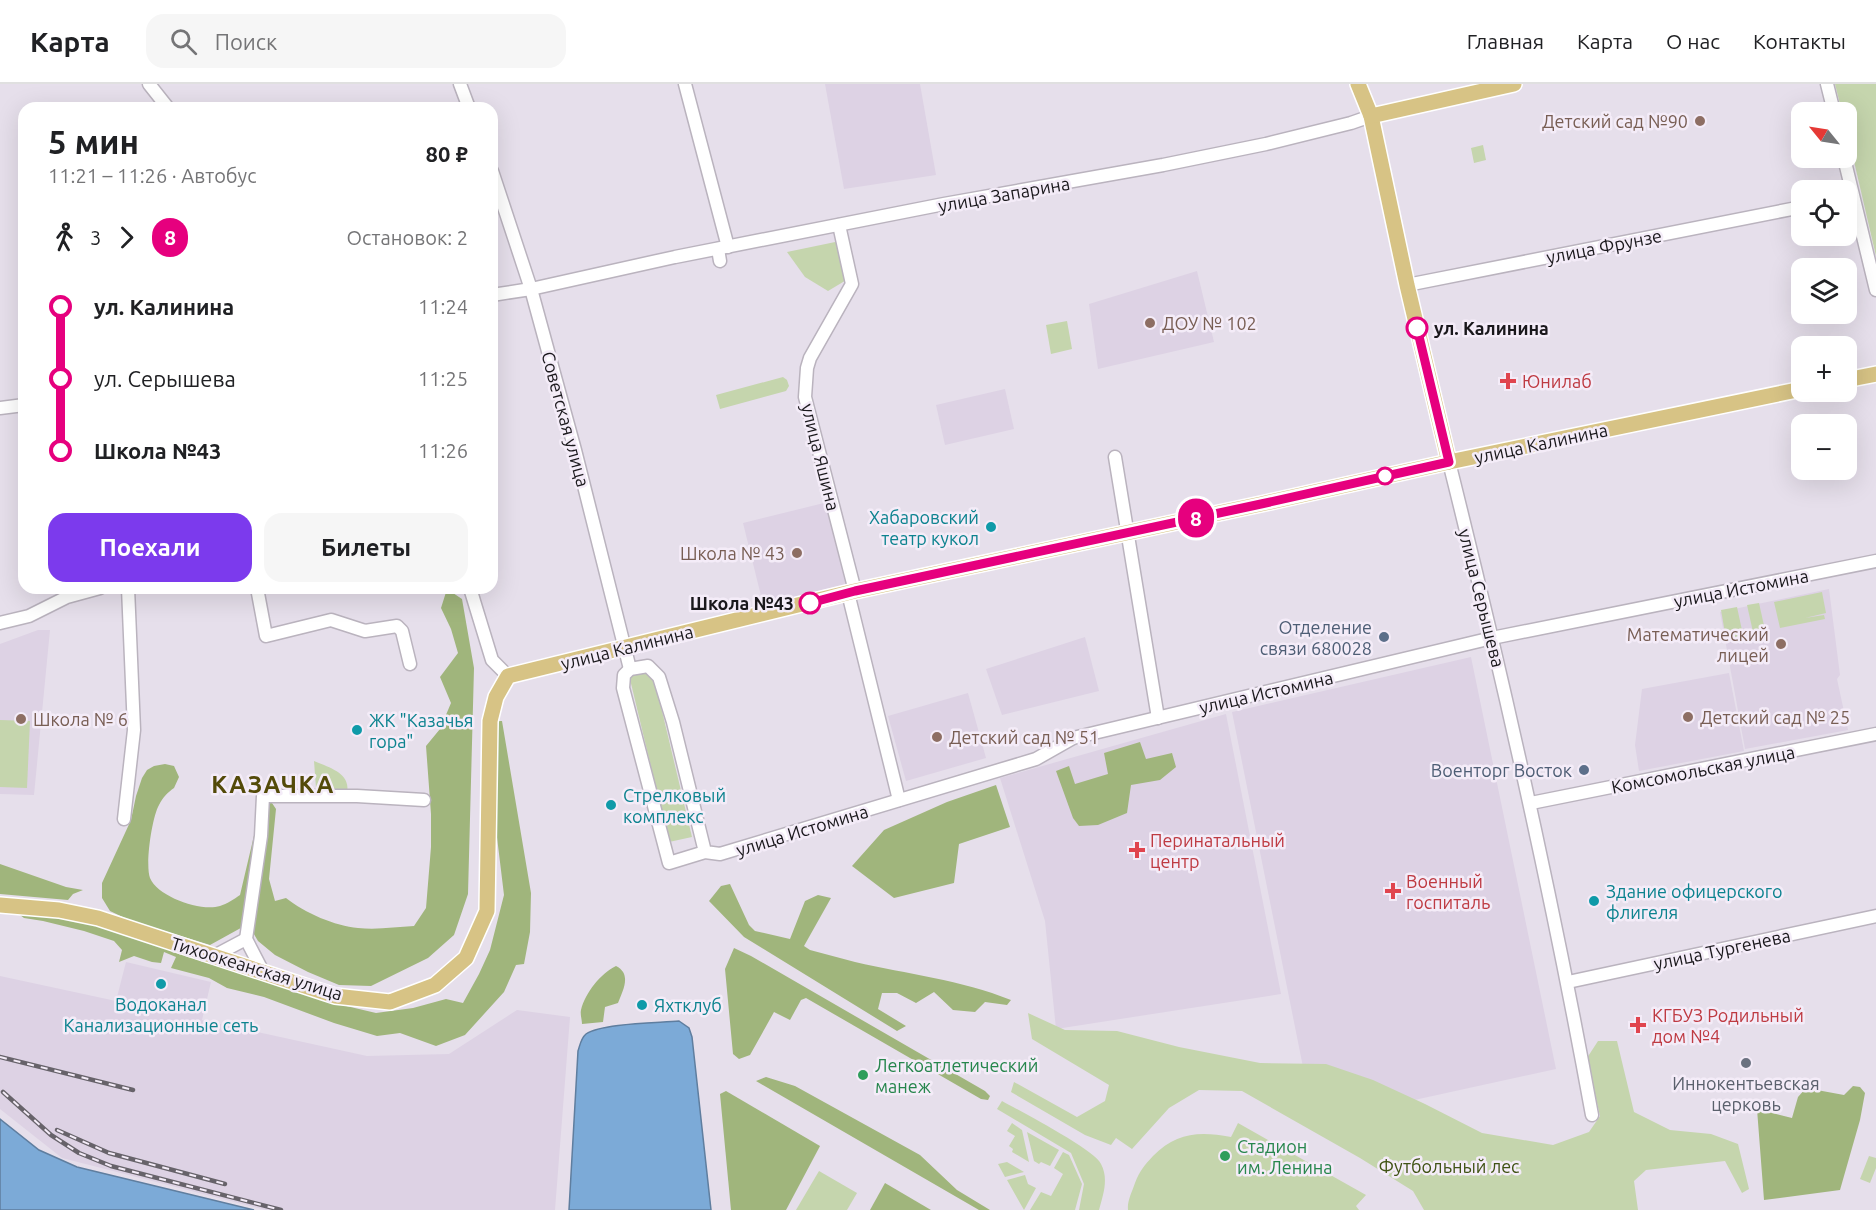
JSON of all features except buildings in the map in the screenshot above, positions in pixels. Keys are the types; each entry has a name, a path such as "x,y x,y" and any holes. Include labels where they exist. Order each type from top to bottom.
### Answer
{"main road":[{"name":"улица Серышева","path":"1358,84 1371,116 1407,285 1449,462"},
{"name":"улица Запарина","path":"1371,116 1474,88 1514,84"},
{"path":"1857,378 1876,374"},
{"name":"улица Калинина","path":"508,676 852,592 1449,462 1791,391"},
{"name":"Тихоокеанская улица","path":"0,905 59,910 98,918 335,996 390,1002 435,985 466,958 487,911 490,722 496,697 508,676"}],"street":[{"path":"149,84 163,102"},
{"path":"460,84 467,102"},
{"path":"686,84 722,252"},
{"path":"1827,84 1832,102"},
{"name":"улица Запарина","path":"498,294 722,252 839,225 1266,144 1371,116"},
{"name":"Советская улица","path":"498,189 531,289 575,450 630,669 624,675 623,688 669,863"},
{"name":"улица Фрунзе","path":"1407,285 1791,209"},
{"path":"1857,223 1876,290"},
{"name":"улица Яшина","path":"839,225 852,284 810,358 807,368 806,398 899,800"},
{"path":"0,408 18,406"},
{"path":"1115,457 1158,718"},
{"name":"улица Серышева","path":"1449,462 1531,803 1568,982 1592,1115"},
{"name":"улица Истомина","path":"669,863 705,852 720,854 1036,759 1073,738 1492,638 1876,561"},
{"path":"0,623 29,616 78,594"},
{"path":"123,819 134,730 128,594"},
{"path":"259,594 266,636 331,620 365,631 397,626 402,631 410,664"},
{"path":"472,594 492,660 508,676"},
{"path":"630,669 648,666 659,677 673,722 705,852"},
{"name":"Комсомольская улица","path":"1531,803 1876,734"},
{"path":"264,972 246,939 261,836 262,796 357,796 424,800"},
{"name":"улица Тургенева","path":"1568,982 1876,916"},
{"path":"214,956 246,939"}],"shaded area":[{"path":"825,84 920,84 936,175 844,189"},
{"name":"ДОУ № 102","path":"1197,271 1214,342 1098,369 1089,304"},
{"path":"1005,389 1014,429 945,445 936,405"},
{"name":"Школа № 43","path":"832,501 852,583 763,604 743,523"},
{"name":"Математический лицей","path":"1829,589 1840,675 1837,679 1848,730 1745,749 1720,612"},
{"name":"Школа № 6","path":"38,630 50,630 34,795 0,794 0,644"},
{"path":"1085,637 1099,691 1002,715 986,669"},
{"name":"Военный госпиталь","path":"1471,657 1556,1069 1314,1122 1232,712"},
{"name":"Детский сад № 25","path":"1729,673 1744,751 1639,771 1635,745 1642,689"},
{"name":"Детский сад № 51","path":"968,693 986,758 906,781 888,716"},
{"name":"Перинатальный центр","path":"1226,714 1281,994 1056,1029 1045,921 1000,778"},
{"path":"126,962 211,982 202,1020 367,1056 449,1054 517,1010 570,1017 555,1210 266,1210 62,1158 0,1109 0,976 116,1001"}],"green space":[{"path":"1835,84 1876,84 1876,256 1856,168 1857,102 1840,102"},
{"path":"1483,145 1486,160 1474,163 1471,148"},
{"path":"840,241 848,279 828,291 805,277 787,252"},
{"path":"1067,321 1072,349 1051,354 1046,325"},
{"path":"783,377 789,386 786,391 720,409 716,395"},
{"path":"1822,592 1826,613 1805,618 1824,615 1825,619 1780,628 1774,602"},
{"path":"445,594 454,594 462,599 474,668 468,894 454,935 428,958 371,986 339,985 275,955 258,941 248,924 210,945 129,920 110,911 102,898 102,883 131,820 142,778 147,770 165,764 174,766 179,777 174,788 165,795 156,811 148,863 150,878 155,885 171,897 192,905 212,907 225,904 240,895 260,810 270,800 276,809 269,879 275,901 286,898 320,918 349,927 372,929 414,926 426,908 431,847 426,746 440,729 451,703 440,677 458,653 451,629 441,608"},
{"path":"1759,603 1765,630 1753,632 1747,605"},
{"path":"1737,607 1743,635 1726,639 1721,610"},
{"path":"652,669 692,837 669,842 629,675"},
{"path":"0,720 30,721 27,788 0,787"},
{"path":"495,721 502,721 531,893 530,932 524,964 516,965 504,992 465,1035 436,1046 400,1033 377,1036 264,997 227,988 209,978 171,968 176,957 164,952 161,963 134,956 119,962 122,950 114,941 84,931 24,918 16,912 75,917 247,970 342,1005 376,1013 413,1008 446,999 463,1003 490,950 504,895 496,829"},
{"path":"1140,742 1146,759 1172,753 1176,767 1160,780 1131,785 1127,813 1098,825 1079,826 1073,818 1056,771 1069,766 1075,784 1108,774 1104,753"},
{"path":"314,761 342,775 346,780 347,792 316,788"},
{"path":"996,785 1010,827 959,844 954,883 894,898 852,866 884,830 947,802"},
{"path":"0,864 66,887 83,890 73,894 68,900 0,894"},
{"path":"730,884 749,925 755,931 790,939 805,901 818,895 831,898 804,946 810,950 855,962 953,982 1011,1000 1007,1005 985,1002 975,1012 953,1010 934,992 916,1003 897,993 882,993 878,1009 906,1026 897,1031 744,937 709,901 721,886"},
{"path":"734,948 985,1091 990,1096 988,1100 981,1099 806,998 801,1000 790,1020 774,1012 750,1055 739,1059 733,1054 725,969"},
{"path":"616,966 624,973 625,978 618,1003 605,1007 603,1022 582,1024 581,1012 590,990 599,979"},
{"name":"Футбольный лес","path":"1028,1013 1065,1030 1117,1031 1179,1047 1260,1063 1326,1064 1373,1080 1482,1133 1553,1145 1589,1132 1600,1116 1587,1058 1598,1041 1617,1041 1634,1112 1670,1130 1711,1134 1738,1144 1749,1189 1742,1193 1725,1161 1646,1170 1634,1181 1638,1210 1424,1210 1413,1191 1242,1091 1199,1090 1169,1108 1132,1149 1116,1138 1111,1145 1085,1135 1011,1092 1014,1082 1077,1117 1105,1101 1109,1085 1032,1039"},
{"path":"766,1077 795,1086 920,1155 957,1190 990,1210 979,1210 756,1081"},
{"path":"1853,1086 1860,1087 1865,1093 1860,1120 1840,1190 1764,1200 1757,1109 1792,1118 1798,1097 1806,1088 1844,1095"},
{"path":"726,1091 820,1146 786,1210 731,1210 720,1094"},
{"path":"1002,1101 1056,1131 1096,1158 1105,1175 1099,1210 1079,1210 1084,1184 1071,1153 997,1109"},
{"path":"1012,1123 1022,1130 1029,1162 1012,1152 1013,1149 1009,1146 1015,1136 1007,1131"},
{"name":"Стадион им. Ленина","path":"1238,1123 1366,1195 1356,1206 1359,1210 1128,1210 1130,1196 1142,1168 1162,1148 1189,1135 1209,1134 1231,1137"},
{"path":"1027,1132 1059,1150 1050,1166 1034,1161"},
{"path":"1063,1152 1069,1155 1082,1184 1075,1210 1030,1210 1041,1192 1051,1196 1063,1174 1054,1168"},
{"path":"1869,1156 1876,1158 1876,1168 1870,1183 1860,1179"},
{"path":"1007,1162 1024,1172 1005,1177 998,1164"},
{"path":"819,1171 857,1193 847,1210 796,1210"},
{"path":"1025,1175 1028,1184 1036,1188 1024,1210 1007,1180"},
{"path":"885,1183 931,1210 870,1210"}],"water":[{"path":"679,1021 689,1028 692,1037 711,1210 569,1210 578,1051 583,1038 594,1030 604,1028"},
{"path":"0,1119 39,1150 77,1167 254,1210 0,1210"}],"railway":[{"path":"0,1057 133,1090"},
{"path":"3,1092 51,1135 79,1153 111,1166 281,1210"},
{"path":"57,1130 109,1153 225,1184"}],"bus line":[{"name":"8","path":"810,603 855,591 1449,462 1417,328"}],"place":[{"name":"Детский сад №90","path":"1700,121"},
{"name":"ДОУ № 102","path":"1150,323"},
{"name":"ул. Калинина","path":"1417,328"},
{"name":"Юнилаб","path":"1508,381"},
{"name":"Хабаровский театр кукол","path":"991,527"},
{"name":"Школа № 43","path":"797,553"},
{"name":"Школа №43","path":"810,603"},
{"name":"Отделение связи 680028","path":"1384,637"},
{"name":"Математический лицей","path":"1781,644"},
{"name":"Детский сад № 25","path":"1688,717"},
{"name":"Школа № 6","path":"21,719"},
{"name":"ЖК \"Казачья гора\"","path":"357,730"},
{"name":"Детский сад № 51","path":"937,737"},
{"name":"Военторг Восток","path":"1584,770"},
{"name":"Стрелковый комплекс","path":"611,805"},
{"name":"Перинатальный центр","path":"1137,850"},
{"name":"Военный госпиталь","path":"1393,891"},
{"name":"Здание офицерского флигеля","path":"1594,901"},
{"name":"Водоканал Канализационные сеть","path":"161,984"},
{"name":"Яхтклуб","path":"642,1005"},
{"name":"КГБУЗ Родильный дом №4","path":"1638,1025"},
{"name":"Иннокентьевская церковь","path":"1746,1063"},
{"name":"Легкоатлетический манеж","path":"863,1075"},
{"name":"Стадион им. Ленина","path":"1225,1156"}],"district":[{"name":"КАЗАЧКА","path":"273,784"}]}
